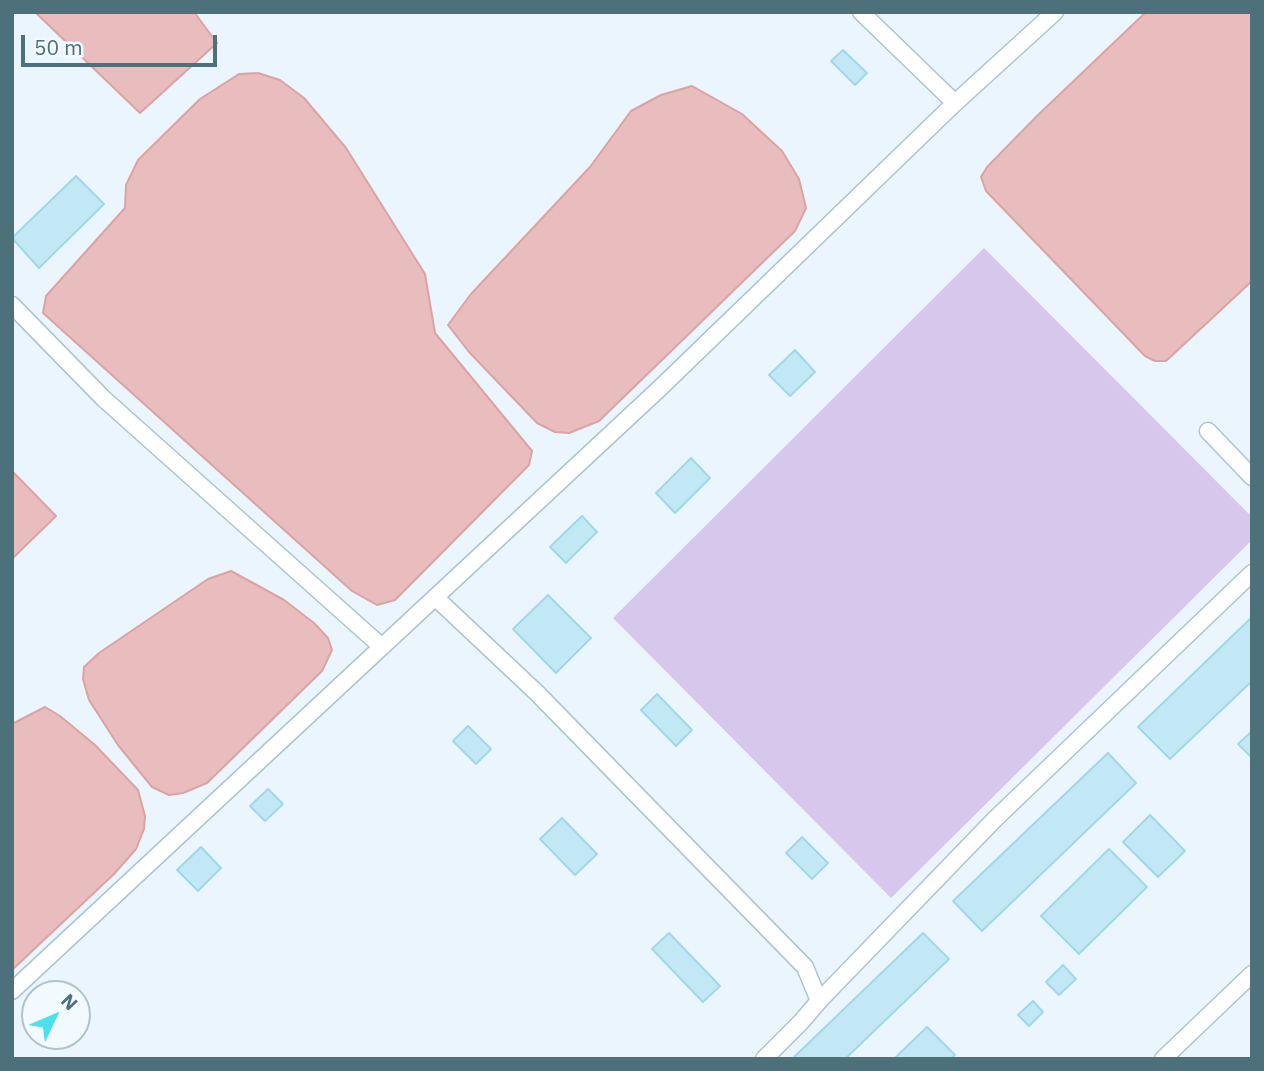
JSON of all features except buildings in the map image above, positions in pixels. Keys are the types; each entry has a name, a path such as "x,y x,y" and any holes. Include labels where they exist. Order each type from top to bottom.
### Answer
{"lane":[{"path":"860,12 955,103"},
{"path":"12,991 659,389 955,103 1055,12"},
{"path":"12,305 104,399 382,647"},
{"path":"1208,431 1252,477"},
{"path":"764,1059 995,819 1252,573"},
{"path":"436,598 537,693 755,913 805,967 819,1001"},
{"path":"1163,1059 1252,974"}],"shaded area":[{"path":"35,12 194,12 217,43 140,113"},
{"path":"1146,12 1252,12 1252,281 1166,361 1155,361 1145,356 986,191 981,177 987,167 1038,115"},
{"path":"258,73 280,80 304,98 346,148 425,274 435,333 532,451 529,465 395,600 377,605 352,591 43,313 46,296 125,208 126,185 138,160 200,99 239,74"},
{"path":"692,86 742,114 782,151 799,179 806,208 795,231 599,421 569,433 555,432 537,423 469,352 448,325 471,294 590,167 631,111 661,95"},
{"path":"984,248 1252,517 1252,540 891,898 613,618"},
{"path":"12,471 56,516 12,559"},
{"path":"231,571 284,600 314,623 328,638 332,650 322,671 207,783 183,793 169,795 152,787 118,745 89,700 83,679 84,667 99,653 208,579"},
{"path":"45,707 95,745 138,790 145,816 144,829 136,849 114,874 12,970 12,724"}]}
